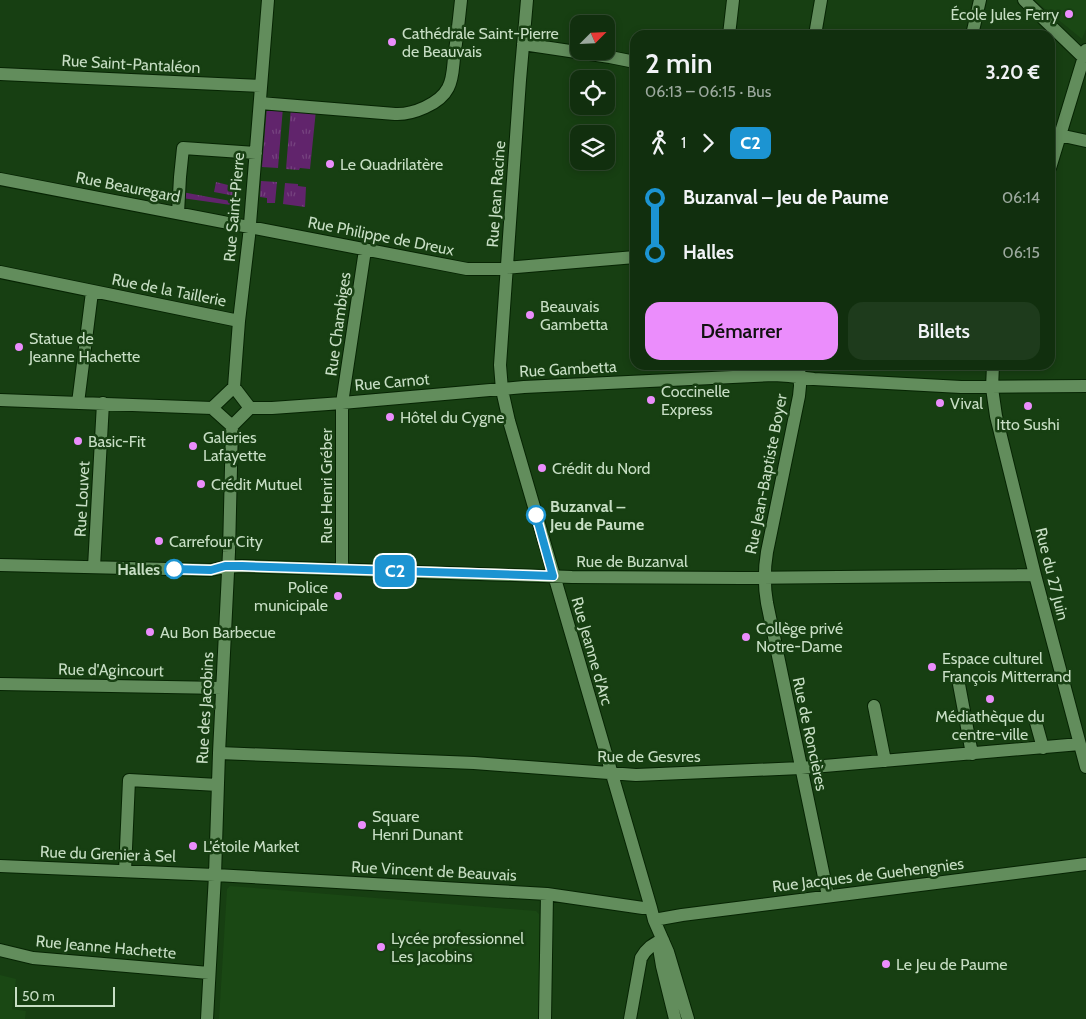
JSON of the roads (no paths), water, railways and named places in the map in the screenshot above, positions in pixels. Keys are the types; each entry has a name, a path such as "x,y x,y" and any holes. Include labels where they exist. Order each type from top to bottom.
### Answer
{"street":[{"name":"Rue Saint-Pierre","path":"234,387 268,0"},
{"path":"260,103 395,114 419,110 438,99 448,88 452,72 461,0"},
{"name":"Rue Jean Racine","path":"502,390 500,365 527,0"},
{"path":"730,30 733,0"},
{"path":"816,30 821,0"},
{"path":"973,30 980,0"},
{"path":"1024,0 1085,54 1055,150"},
{"path":"523,44 630,61"},
{"name":"Rue Saint-Pantaléon","path":"0,74 261,86"},
{"path":"1059,135 1086,141"},
{"path":"178,213 183,148 256,153"},
{"name":"Rue Beauregard","path":"0,179 249,227"},
{"name":"Rue Philippe de Dreux","path":"249,227 467,269 481,270 630,257"},
{"name":"Rue Chambiges","path":"342,403 365,250"},
{"name":"Rue de la Taillerie","path":"0,272 239,321"},
{"path":"78,402 92,292"},
{"name":"Rue du 27 Juin","path":"993,370 992,388 996,416 1086,767"},
{"name":"Rue Gambetta","path":"502,390 524,387 774,375 799,371 814,379 952,387 1086,386"},
{"name":"Rue Jean-Baptiste Boyer","path":"764,578 767,552 798,396 799,371"},
{"path":"0,400 212,408 232,426 250,408 234,387 212,408"},
{"name":"Rue Carnot","path":"250,408 342,403 502,390"},
{"name":"Rue Jeanne d'Arc","path":"502,390 508,421 660,941 662,966 675,1019"},
{"name":"Rue Louvet","path":"94,568 103,403"},
{"name":"Rue Henri Gréber","path":"342,403 342,569"},
{"name":"Rue des Jacobins","path":"207,1019 215,875 232,426"},
{"name":"Rue de Buzanval","path":"0,565 211,570 228,566 553,576 764,578 1036,575"},
{"name":"Rue de Roncières","path":"764,578 767,603 828,896"},
{"path":"958,679 972,754"},
{"name":"Rue d'Agincourt","path":"0,684 222,688"},
{"path":"874,706 885,761"},
{"path":"1035,720 1042,748"},
{"name":"Rue de Gesvres","path":"219,753 474,763 636,775 833,766 1080,744"},
{"path":"125,871 129,780 218,785"},
{"name":"Rue Jacques de Guehengnies","path":"652,914 682,915 1086,864"},
{"name":"Rue du Grenier à Sel","path":"0,866 215,875"},
{"name":"Rue Vincent de Beauvais","path":"215,875 562,895 643,908 652,914"},
{"path":"545,1019 547,894"},
{"path":"630,1019 641,958 648,948 660,941"},
{"name":"Rue Jeanne d'Arc","path":"660,941 668,952 688,1019"},
{"name":"Rue Jeanne Hachette","path":"0,950 33,958 209,972"}],"place":[{"name":"École Jules Ferry","path":"1069,14"},
{"name":"Cathédrale Saint-Pierre de Beauvais","path":"392,42"},
{"name":"Le Quadrilatère","path":"330,164"},
{"name":"Beauvais Gambetta","path":"530,315"},
{"name":"Statue de Jeanne Hachette","path":"19,347"},
{"name":"Coccinelle Express","path":"651,400"},
{"name":"Vival","path":"940,403"},
{"name":"Itto Sushi","path":"1028,406"},
{"name":"Hôtel du Cygne","path":"390,417"},
{"name":"Basic-Fit","path":"78,441"},
{"name":"Galeries Lafayette","path":"193,446"},
{"name":"Crédit du Nord","path":"542,468"},
{"name":"Crédit Mutuel","path":"201,484"},
{"name":"Buzanval – Jeu de Paume","path":"536,515"},
{"name":"Carrefour City","path":"159,541"},
{"name":"Halles","path":"174,569"},
{"name":"Police municipale","path":"338,596"},
{"name":"Au Bon Barbecue","path":"150,632"},
{"name":"Collège privé Notre-Dame","path":"746,637"},
{"name":"Espace culturel François Mitterrand","path":"932,667"},
{"name":"Médiathèque du centre-ville","path":"990,699"},
{"name":"Square Henri Dunant","path":"362,825"},
{"name":"L'étoile Market","path":"193,846"},
{"name":"Lycée professionnel Les Jacobins","path":"381,947"},
{"name":"Le Jeu de Paume","path":"886,964"}]}
